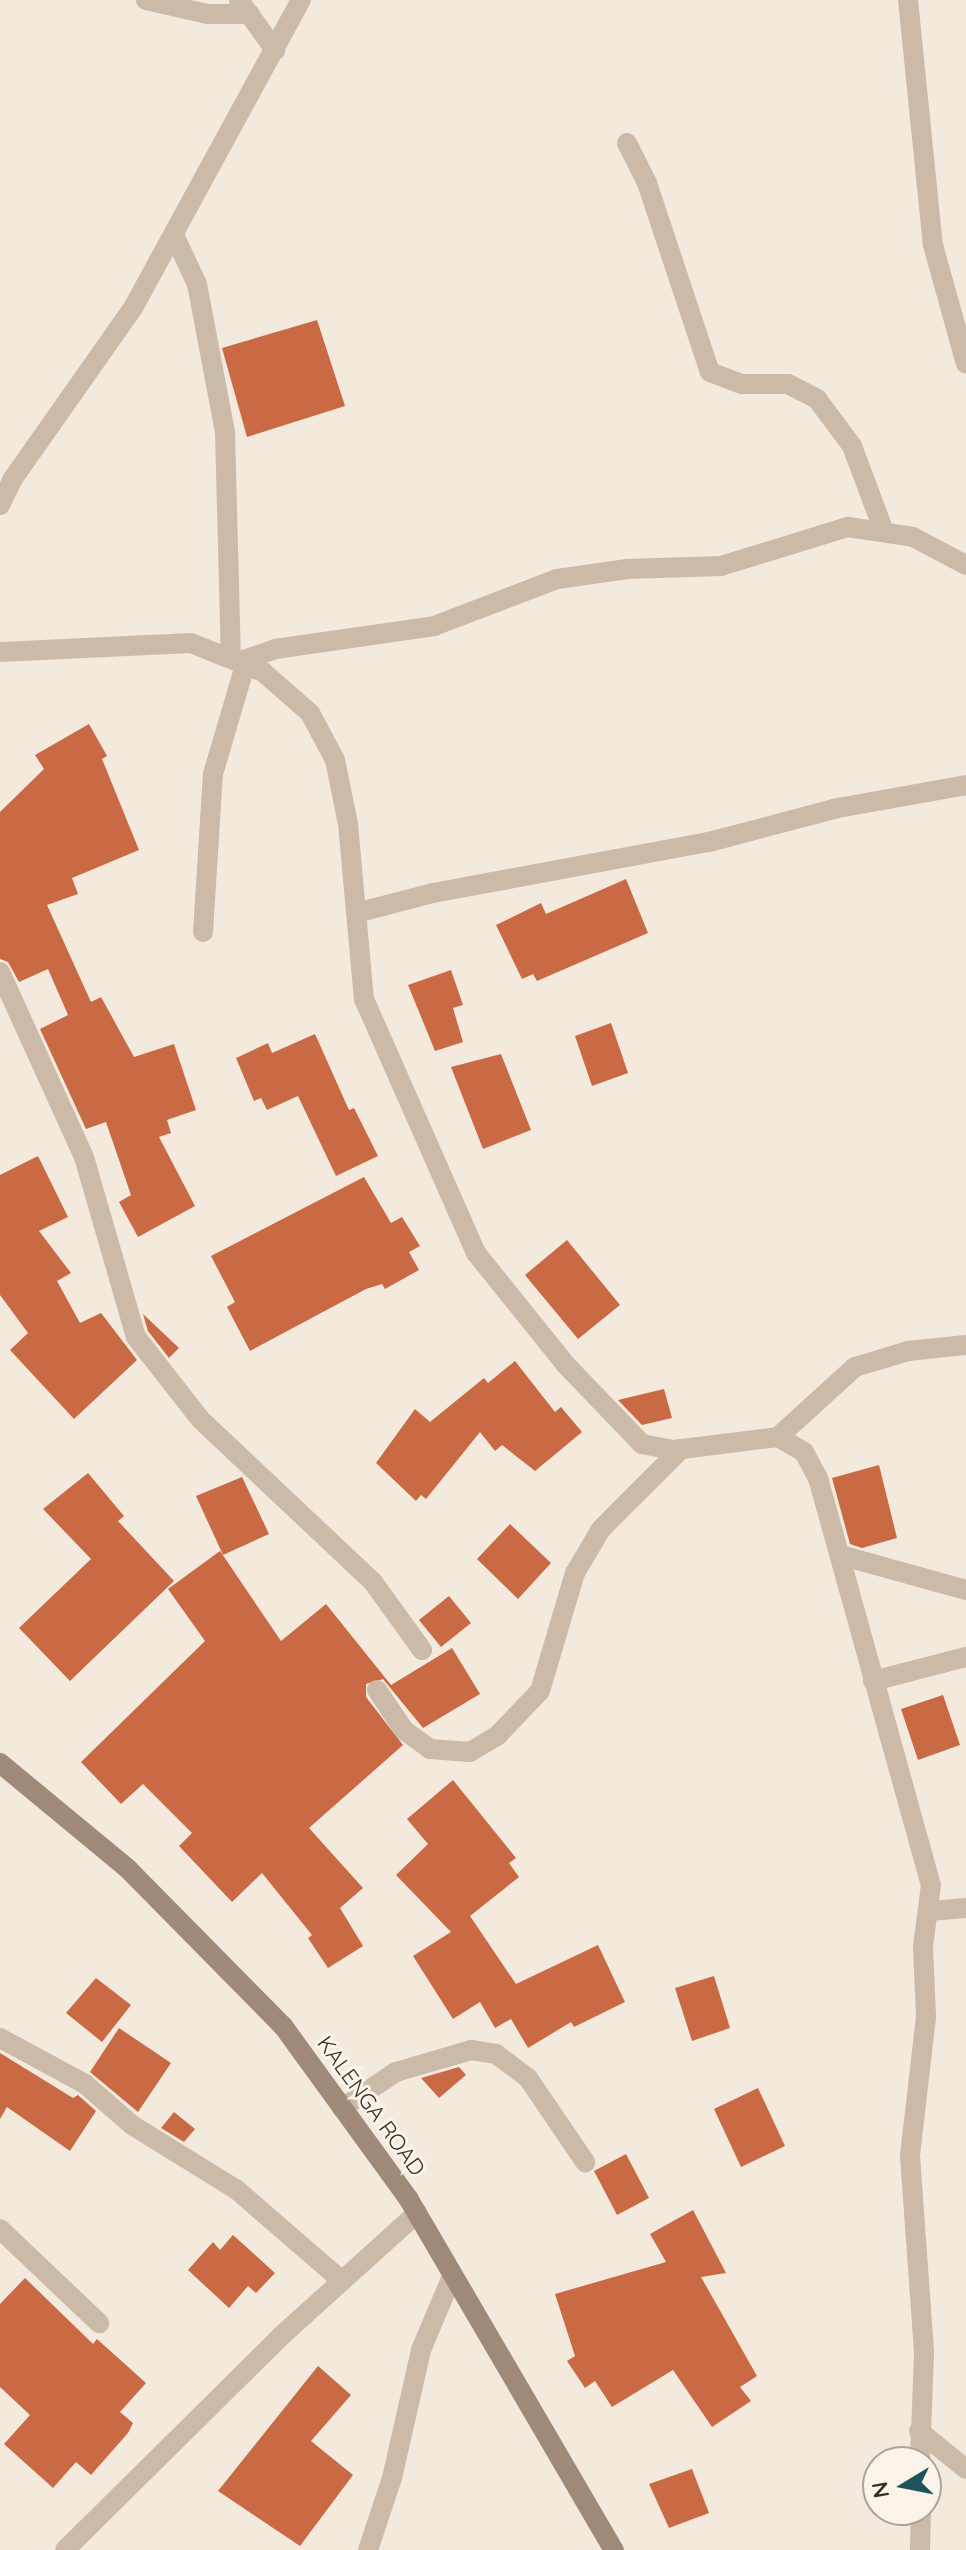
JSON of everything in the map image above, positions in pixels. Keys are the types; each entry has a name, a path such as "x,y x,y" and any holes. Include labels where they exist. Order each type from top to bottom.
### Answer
{"main road":[{"name":"KALENGA ROAD","path":"0,1763 128,1869 228,1966 283,2026 417,2213 614,2550"}],"street":[{"path":"146,0 207,14 245,7 275,50"},
{"path":"0,505 12,480 133,308 301,0"},
{"path":"908,0 933,245 966,364"},
{"path":"627,143 647,183 710,372 742,384 788,384 817,399 852,446 883,529"},
{"path":"174,235 197,284 225,432 239,660 213,774 203,932"},
{"path":"239,660 286,647 434,626 557,579 627,569 721,566 833,531 883,529 913,537 966,565"},
{"path":"0,652 191,643 239,660 310,713 335,760 356,913 364,999 476,1253 531,1325 642,1444 681,1449 778,1437 804,1452 818,1478 873,1681 925,1850 930,1911 923,1947 926,2017 910,2156 924,2353 919,2446"},
{"path":"356,913 433,893 709,842 838,808 966,785"},
{"path":"0,972 84,1157 136,1337 200,1419 373,1582 422,1650"},
{"path":"778,1437 830,1384 855,1367 908,1351 966,1345"},
{"path":"377,1690 404,1730 430,1749 470,1752 497,1736 540,1691 575,1573 601,1529 681,1449"},
{"path":"840,1555 966,1590"},
{"path":"873,1681 966,1657"},
{"path":"930,1911 966,1908"},
{"path":"0,2038 85,2084 132,2125 237,2190 342,2281"},
{"path":"342,2108 410,2067 471,2050 496,2054 528,2078 585,2162"},
{"path":"65,2550 342,2281 417,2213"},
{"path":"0,2229 99,2323"},
{"path":"368,2550 392,2478 421,2350 453,2274"},
{"path":"919,2431 966,2469"},
{"path":"920,2550 921,2526"}],"building":[{"path":"317,320 345,406 247,437 222,348"},
{"path":"89,724 107,756 102,759 139,850 72,878 78,894 47,905 91,1002 101,997 134,1057 174,1044 196,1110 167,1120 171,1133 159,1137 195,1206 138,1237 119,1202 131,1195 106,1122 86,1129 40,1029 68,1015 48,969 19,982 8,962 0,959 0,812 44,769 35,755"},
{"path":"626,879 648,933 537,981 533,974 522,979 496,925 541,903 546,914"},
{"path":"451,970 463,1005 453,1008 463,1042 435,1051 408,985"},
{"path":"611,1023 628,1073 592,1086 575,1036"},
{"path":"315,1034 349,1110 354,1108 378,1156 336,1176 298,1096 267,1110 261,1098 254,1101 236,1058 268,1043 272,1053"},
{"path":"501,1054 531,1130 483,1149 451,1067"},
{"path":"38,1156 68,1217 39,1231 71,1273 57,1281 80,1323 101,1313 137,1360 74,1419 10,1350 28,1333 0,1295 0,1175"},
{"path":"364,1177 391,1223 402,1217 420,1246 409,1252 419,1270 385,1289 382,1284 366,1289 250,1351 227,1307 235,1302 211,1256"},
{"path":"567,1240 620,1305 578,1339 525,1275"},
{"path":"143,1314 179,1348 169,1358 148,1331"},
{"path":"515,1361 555,1412 561,1407 582,1432 535,1471 502,1445 495,1451 480,1432 426,1499 421,1495 416,1501 376,1463 415,1409 430,1422 484,1378 488,1383"},
{"path":"664,1389 672,1418 642,1425 618,1400"},
{"path":"879,1465 897,1538 862,1548 850,1544 832,1478"},
{"path":"88,1473 124,1516 118,1521 174,1581 70,1681 19,1628 91,1559 43,1509"},
{"path":"242,1477 269,1534 223,1555 196,1496"},
{"path":"510,1524 551,1563 518,1599 477,1559"},
{"path":"220,1551 281,1641 326,1604 391,1685 452,1648 480,1694 423,1728 383,1679 366,1684 366,1697 403,1745 309,1828 363,1888 340,1908 363,1946 328,1968 308,1938 312,1935 262,1873 232,1902 179,1846 192,1833 143,1784 121,1804 81,1762 205,1641 168,1589"},
{"path":"449,1596 471,1623 441,1647 419,1620"},
{"path":"943,1695 960,1745 918,1760 901,1709"},
{"path":"453,1780 516,1858 509,1863 519,1877 470,1916 516,1984 598,1945 625,2002 574,2027 571,2022 528,2048 511,2019 495,2028 480,2002 453,2019 413,1956 451,1932 396,1875 428,1844 407,1819"},
{"path":"714,1976 730,2028 692,2041 675,1988"},
{"path":"96,1978 131,2005 102,2042 66,2013"},
{"path":"119,2028 171,2063 138,2112 90,2072"},
{"path":"0,2053 73,2098 78,2095 96,2111 70,2151 7,2107 0,2119"},
{"path":"459,2067 466,2075 439,2098 421,2078"},
{"path":"758,2088 785,2146 741,2167 714,2109"},
{"path":"174,2112 195,2129 184,2142 161,2128"},
{"path":"626,2154 649,2198 617,2215 594,2171"},
{"path":"693,2210 726,2273 701,2277 757,2376 740,2387 751,2401 712,2427 673,2370 612,2407 595,2381 585,2388 567,2361 575,2356 555,2294 666,2262 650,2234"},
{"path":"233,2235 275,2273 256,2293 248,2286 229,2308 188,2270 213,2242 220,2250"},
{"path":"25,2278 93,2344 97,2339 146,2383 120,2412 133,2423 128,2433 91,2475 76,2462 53,2488 4,2444 30,2415 0,2387 0,2304"},
{"path":"318,2366 351,2395 311,2441 353,2475 300,2546 218,2491"},
{"path":"692,2469 709,2513 669,2528 649,2484"}]}
